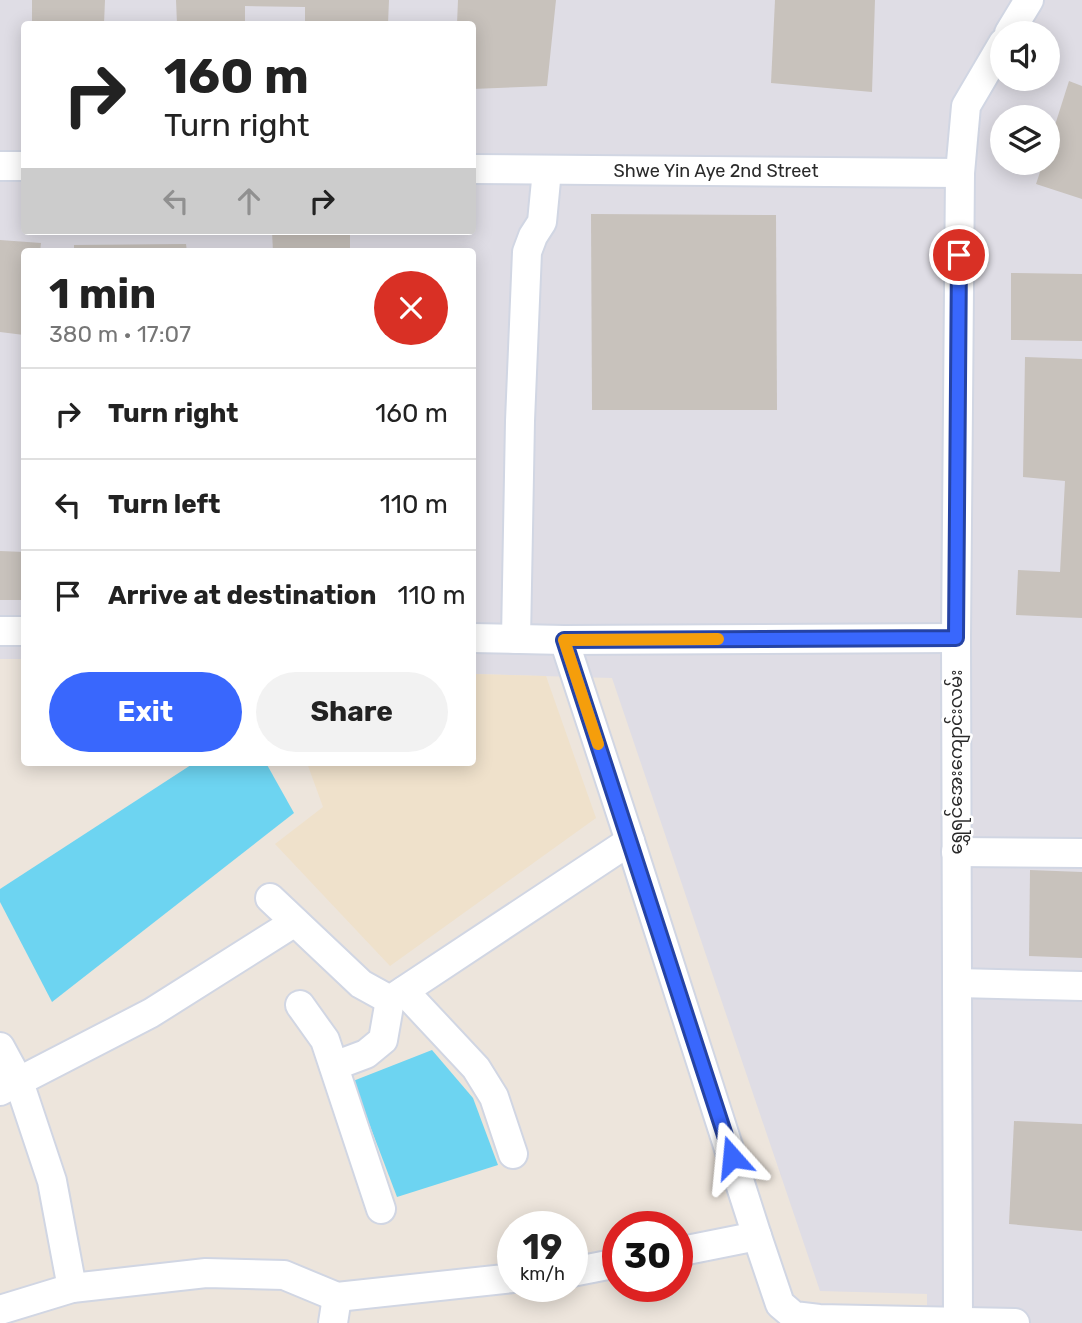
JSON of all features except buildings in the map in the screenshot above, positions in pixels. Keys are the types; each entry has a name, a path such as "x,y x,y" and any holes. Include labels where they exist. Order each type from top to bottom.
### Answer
{"street":[{"path":"1016,21 1029,0"},
{"name":"ရွှေရင်အေးကျောင်းလမ်း","path":"958,1322 956,638 960,173 966,106 990,65"},
{"path":"0,166 21,166"},
{"name":"Shwe Yin Aye 2nd Street","path":"476,169 960,173"},
{"path":"516,639 520,421 527,252 542,222 547,170"},
{"path":"0,631 21,631"},
{"path":"476,638 956,638"},
{"path":"564,640 780,1304 794,1316 819,1319 1015,1323"},
{"path":"334,1066 366,1054 383,1040 397,996 630,841"},
{"path":"956,852 1082,853"},
{"path":"270,898 361,984 397,996 476,1068 494,1097 513,1154"},
{"path":"9,1086 151,1013 295,922"},
{"path":"957,983 1082,986"},
{"path":"300,1005 325,1040 381,1209"},
{"path":"0,1047 9,1086 52,1181 72,1288"},
{"path":"693,1249 757,1236"},
{"path":"0,1310 72,1288 206,1273 284,1275 335,1310 497,1281"}],"shaded area":[{"path":"0,0 1082,0 1082,1323 927,1323 927,1294 820,1291 612,678 476,674 476,248 21,248 21,659 0,659"},
{"path":"476,674 546,676 596,818 390,966 275,844 323,807 308,766 476,766"}],"water":[{"path":"189,766 268,766 294,813 52,1002 0,902 0,889"},
{"path":"432,1050 473,1098 498,1165 397,1197 353,1081"}],"slow traffic":[{"path":"598,744 564,640 718,639"}],"route":[{"path":"732,1157 564,640 956,638 959,255"}]}
